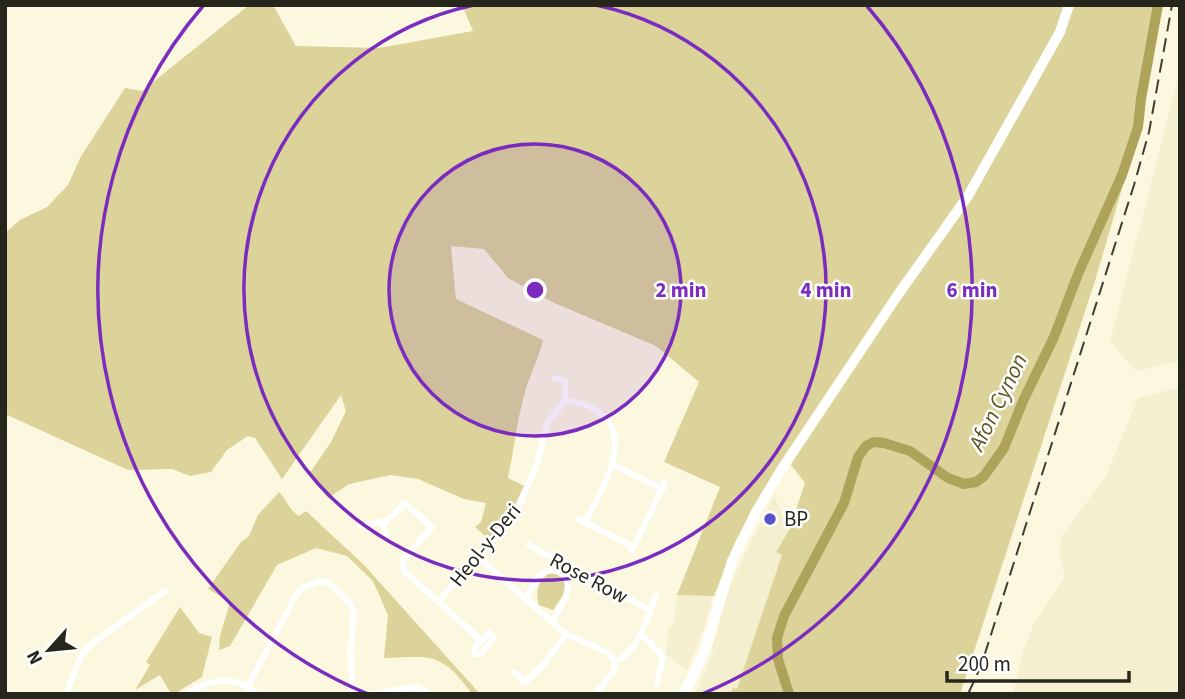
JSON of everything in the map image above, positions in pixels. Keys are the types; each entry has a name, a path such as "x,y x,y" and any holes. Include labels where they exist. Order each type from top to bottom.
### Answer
{"main road":[{"path":"684,694 705,650 732,561 756,512 897,296 968,196 1060,32 1069,5"}],"street":[{"path":"555,378 565,381 565,401 582,403 601,413 615,435 612,464 581,521 633,549 664,486 612,464"},
{"name":"Heol-y-Deri","path":"438,602 516,513 538,461 547,423 565,401"},
{"path":"360,526 383,523 405,503 432,527 403,560 404,571 481,640"},
{"path":"383,523 386,534"},
{"name":"Rose Row","path":"529,545 650,610"},
{"path":"479,558 566,634 609,653 615,662 614,671 595,694"},
{"path":"525,600 546,570 555,569 566,575 568,595 552,621"},
{"path":"248,686 295,597 302,588 320,581 329,583 349,602 354,613 350,655 354,694"},
{"path":"66,694 80,656 91,644 166,591"},
{"path":"615,662 625,658 635,646 656,596"},
{"path":"640,633 663,656 657,684"},
{"path":"514,672 525,682 545,663 566,634"},
{"path":"187,694 212,681 223,680 248,686 257,694"},
{"path":"372,694 416,687 430,694"}],"shaded area":[{"path":"249,5 273,5 296,46 379,48 473,31 462,5 1161,5 1140,127 1095,281 960,694 730,694 733,688 737,689 782,555 776,552 790,528 805,483 785,457 736,540 714,596 677,595 720,487 664,462 699,382 656,346 552,302 508,278 484,249 451,246 456,299 543,340 522,403 508,478 524,486 512,511 490,537 475,527 481,522 486,503 464,499 418,479 391,475 349,484 328,498 309,474 331,442 346,411 341,395 282,479 255,438 248,436 227,450 211,472 190,476 172,469 128,470 5,414 5,233 20,220 47,207 68,185 80,158 125,88 142,91"},
{"path":"1180,71 1180,361 1136,371 1110,342"},
{"path":"1180,387 1180,694 1013,694 1024,648 1034,624 1065,576 1059,555 1061,537 1106,476 1138,398"},
{"path":"279,492 296,514 299,516 306,511 364,565 480,694 472,694 452,670 435,660 425,657 384,658 388,615 373,581 347,556 316,548 277,565 230,646 219,650 220,636 230,602 208,589 241,542 249,536 258,515"},
{"path":"774,495 783,516 791,523 776,552 782,555 737,689 733,688 730,694 695,694 714,649 712,648 731,583"},
{"path":"550,573 557,574 566,584 566,591 553,610 539,605 537,596 540,583"},
{"path":"677,595 713,596 687,671 666,654 669,627 674,626"},
{"path":"180,607 199,633 212,637 202,677 174,694 171,694 160,675 135,690 150,665 146,662"}],"waterway":[{"name":"Afon Cynon","path":"789,694 778,659 777,638 784,616 844,503 858,457 866,446 874,442 884,443 910,451 948,478 964,484 976,482 984,476 1004,448 1122,175 1138,127 1158,5"}],"railway":[{"path":"968,694 981,666 1134,185 1149,132 1172,5"}],"place":[{"name":"BP","path":"770,519"}]}
